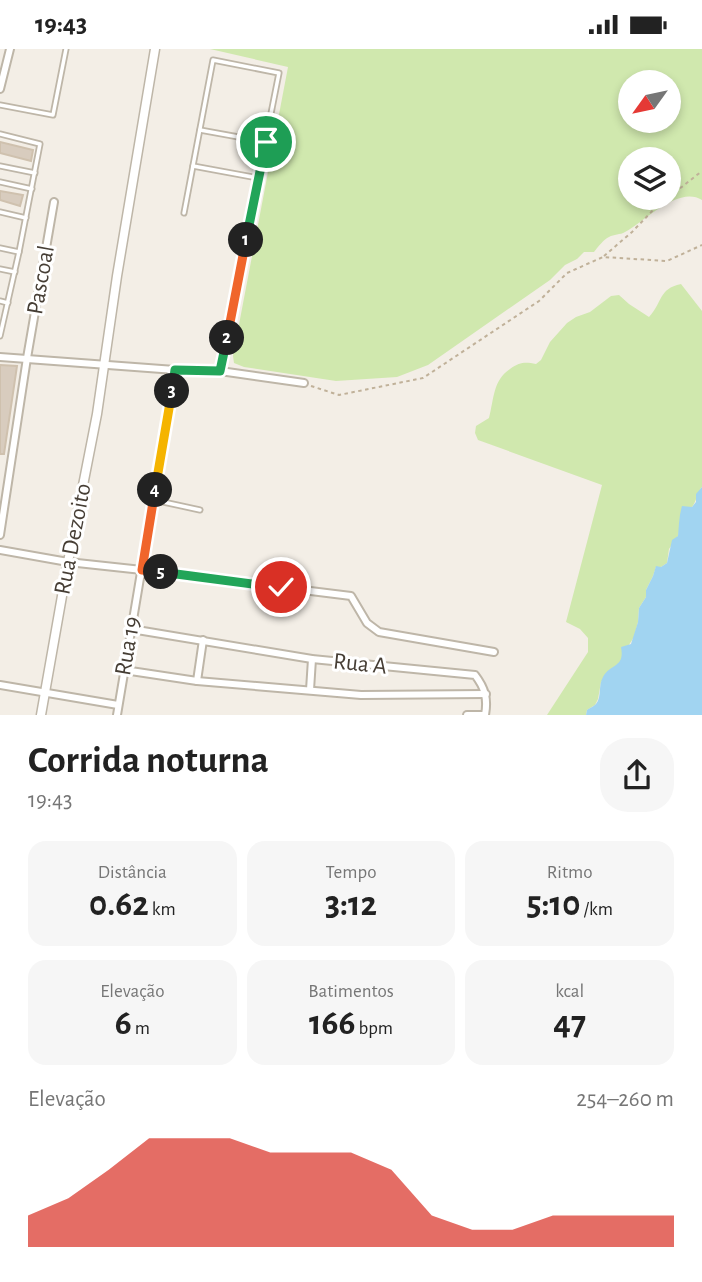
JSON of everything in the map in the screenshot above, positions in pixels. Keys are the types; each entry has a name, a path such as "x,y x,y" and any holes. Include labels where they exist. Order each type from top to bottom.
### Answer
{"street":[{"path":"0,89 10,49"},
{"name":"Rua Dezoito","path":"41,715 97,414 155,49"},
{"name":"Pascoal","path":"0,535 54,202"},
{"path":"0,357 220,371 304,383"},
{"name":"Rua 19","path":"117,715 175,370"},
{"path":"0,550 68,562 351,596 366,623 379,632 494,652"},
{"name":"Rua A","path":"131,629 312,659 475,675 486,694"},
{"path":"197,681 203,640"},
{"path":"310,690 312,659"},
{"path":"124,670 197,681 360,695 486,694 485,715 467,715"},
{"path":"0,685 118,705"}],"lane":[{"path":"0,104 53,115 66,49"},
{"path":"184,213 213,60 279,73 220,371"},
{"path":"200,130 266,142"},
{"path":"0,134 40,143 0,336"},
{"path":"0,166 34,173"},
{"path":"193,166 258,179"},
{"path":"0,181 32,189"},
{"path":"0,212 26,218"},
{"path":"0,248 19,252"},
{"path":"0,269 15,272"},
{"path":"0,301 8,303"},
{"path":"153,500 200,510"}],"path":[{"path":"681,187 702,170"},
{"path":"304,383 339,395 422,378 539,301 567,273 603,257 655,210"},
{"path":"603,257 667,261 702,245"}],"green space":[{"path":"210,49 702,49 702,200 681,198 681,147 618,147 618,210 656,210 625,232 607,238 594,252 584,252 550,280 428,365 397,377 336,381 244,367 234,363 233,356 288,67"},
{"path":"681,284 702,311 702,487 692,507 685,507 678,536 669,549 667,563 656,567 646,590 646,597 639,608 634,637 621,662 601,682 595,705 587,710 586,715 547,715 588,652 588,638 580,629 566,622 602,485 478,440 476,426 489,418 495,391 504,373 520,364 536,364 550,342 567,323 590,312 611,296 619,295 649,317 664,293"}],"water":[{"path":"702,487 702,715 586,715 587,710 598,701 603,677 621,659 621,647 631,644 639,608 646,597 646,590 656,566 661,567 667,563 672,540 678,536 682,506 692,507 696,502 696,494"}],"building":[{"path":"0,142 33,150 31,161 0,153"},
{"path":"0,191 23,195 20,206 0,200"},
{"path":"0,365 17,366 4,454 0,454"}],"route":[{"path":"266,142 220,371 175,370 142,570 281,587"}]}
